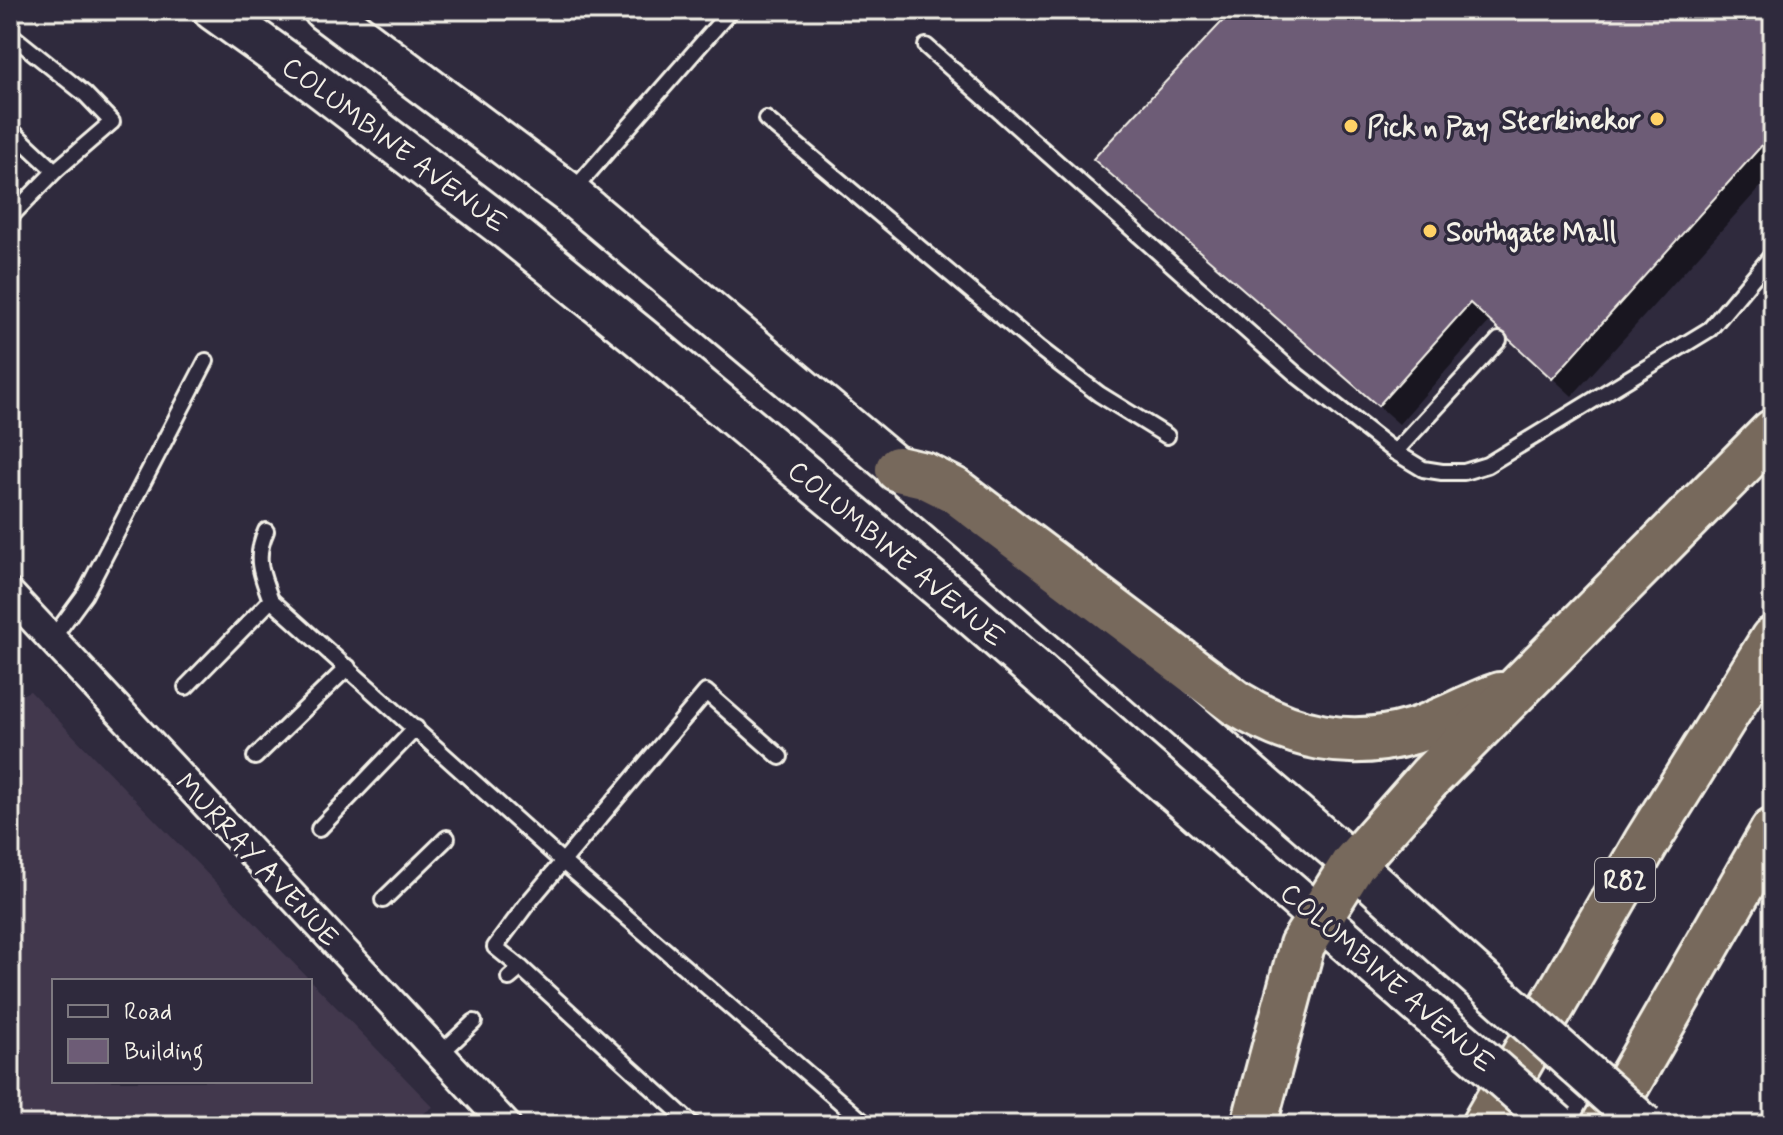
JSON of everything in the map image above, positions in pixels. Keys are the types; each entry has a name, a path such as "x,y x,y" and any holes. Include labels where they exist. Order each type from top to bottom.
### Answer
{"highway":[{"path":"1254,1125 1302,945 1353,864 1430,777 1773,432"},
{"path":"898,469 924,475 954,490 1236,703 1266,721 1295,732 1337,741 1381,739 1413,731 1522,687"},
{"name":"R82","path":"1484,1125 1646,843 1773,639"},
{"path":"1604,1125 1773,831"}],"main road":[{"name":"COLUMBINE AVENUE","path":"214,10 509,231 628,327 971,614 1557,1125"},
{"name":"COLUMBINE AVENUE","path":"324,10 570,194 898,469 1353,864 1644,1125"}],"street":[{"name":"MURRAY AVENUE","path":"10,594 506,1125"}],"lane":[{"path":"570,194 731,10"},
{"path":"10,34 85,94 112,122 55,171 10,217"},
{"path":"926,46 1299,377 1395,452 1423,469 1464,472 1487,465 1710,329 1773,254"},
{"path":"766,119 1039,348 1099,394 1167,436"},
{"path":"10,129 55,171"},
{"path":"1395,452 1499,340"},
{"path":"52,639 85,594 206,361"},
{"path":"266,531 258,559 271,600 563,862 867,1125"},
{"path":"186,687 271,600"},
{"path":"255,757 348,667"},
{"path":"693,1125 495,947 706,692 780,757"},
{"path":"319,829 416,728"},
{"path":"383,900 447,838"},
{"path":"509,978 521,968"},
{"path":"440,1054 474,1022"}],"shaded area":[{"path":"30,691 309,979 52,979 52,1083 312,1083 312,982 433,1107 406,1125 10,1125 10,700"}],"building":[{"name":"Southgate Mall","path":"1233,10 1773,10 1773,133 1552,379 1470,303 1378,406 1093,159"}],"place":[{"name":"Sterkinekor","path":"1657,119"},
{"name":"Pick n Pay","path":"1351,126"},
{"name":"Southgate Mall","path":"1430,231"}]}
